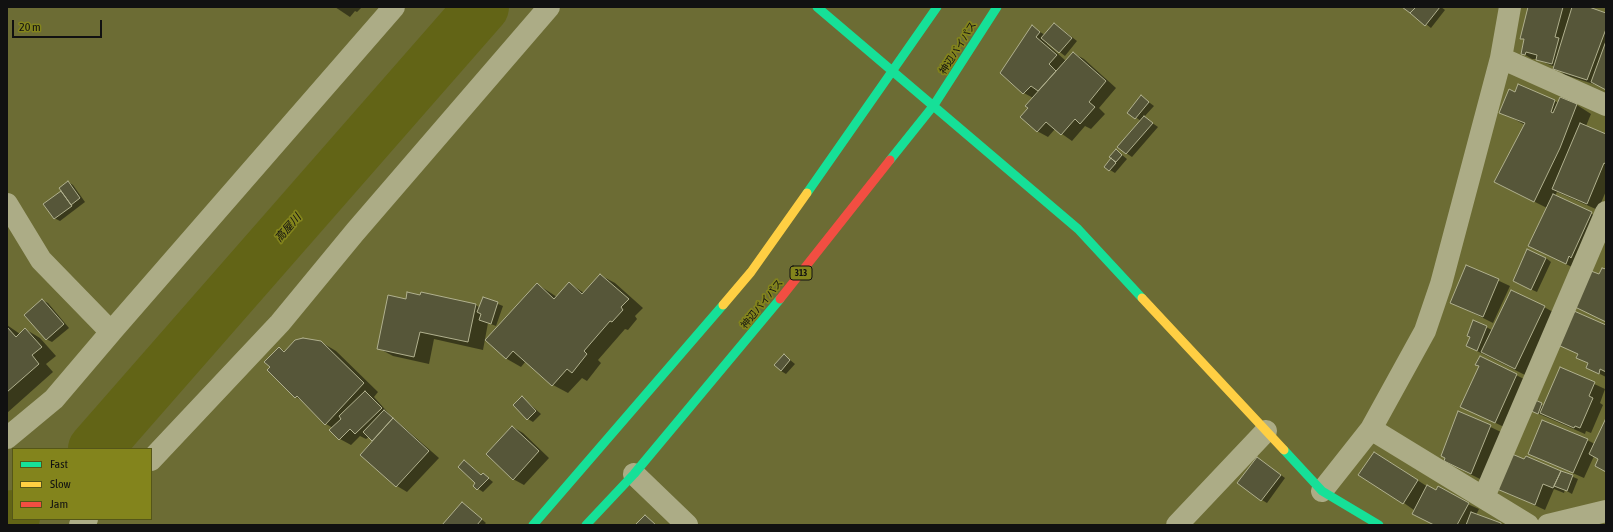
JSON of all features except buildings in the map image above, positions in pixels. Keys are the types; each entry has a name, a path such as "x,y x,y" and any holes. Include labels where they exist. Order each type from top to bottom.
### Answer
{"main road":[{"path":"817,7 1078,229 1322,491 1379,525"},
{"path":"533,525 751,272 894,71 937,7"},
{"name":"神辺バイパス","path":"586,525 634,474 758,327 934,105 997,7"}],"street":[{"path":"7,438 54,399 394,7"},
{"path":"152,459 280,323 355,232 549,7"},
{"path":"1322,491 1371,429 1426,331 1441,284 1500,58 1510,7"},
{"path":"1500,58 1606,105"},
{"path":"7,204 41,260 111,332"},
{"path":"1484,497 1606,212"},
{"path":"1371,429 1528,525"},
{"path":"1177,525 1266,432"},
{"path":"634,474 687,525"},
{"path":"1548,525 1606,511"}],"waterway":[{"name":"高屋川","path":"96,448 482,7"},
{"name":"高屋川","path":"7,521 12,518"}],"traffic: fast":[{"path":"817,7 1078,229 1142,298"},
{"path":"807,193 937,7"},
{"path":"890,160 934,105 997,7"},
{"path":"586,525 634,474 780,299"},
{"path":"533,525 723,305"},
{"path":"1284,450 1322,491 1379,525"}],"traffic: slow":[{"path":"723,305 751,272 807,193"},
{"path":"1142,298 1284,450"}],"traffic: jam":[{"path":"780,299 890,160"}]}
